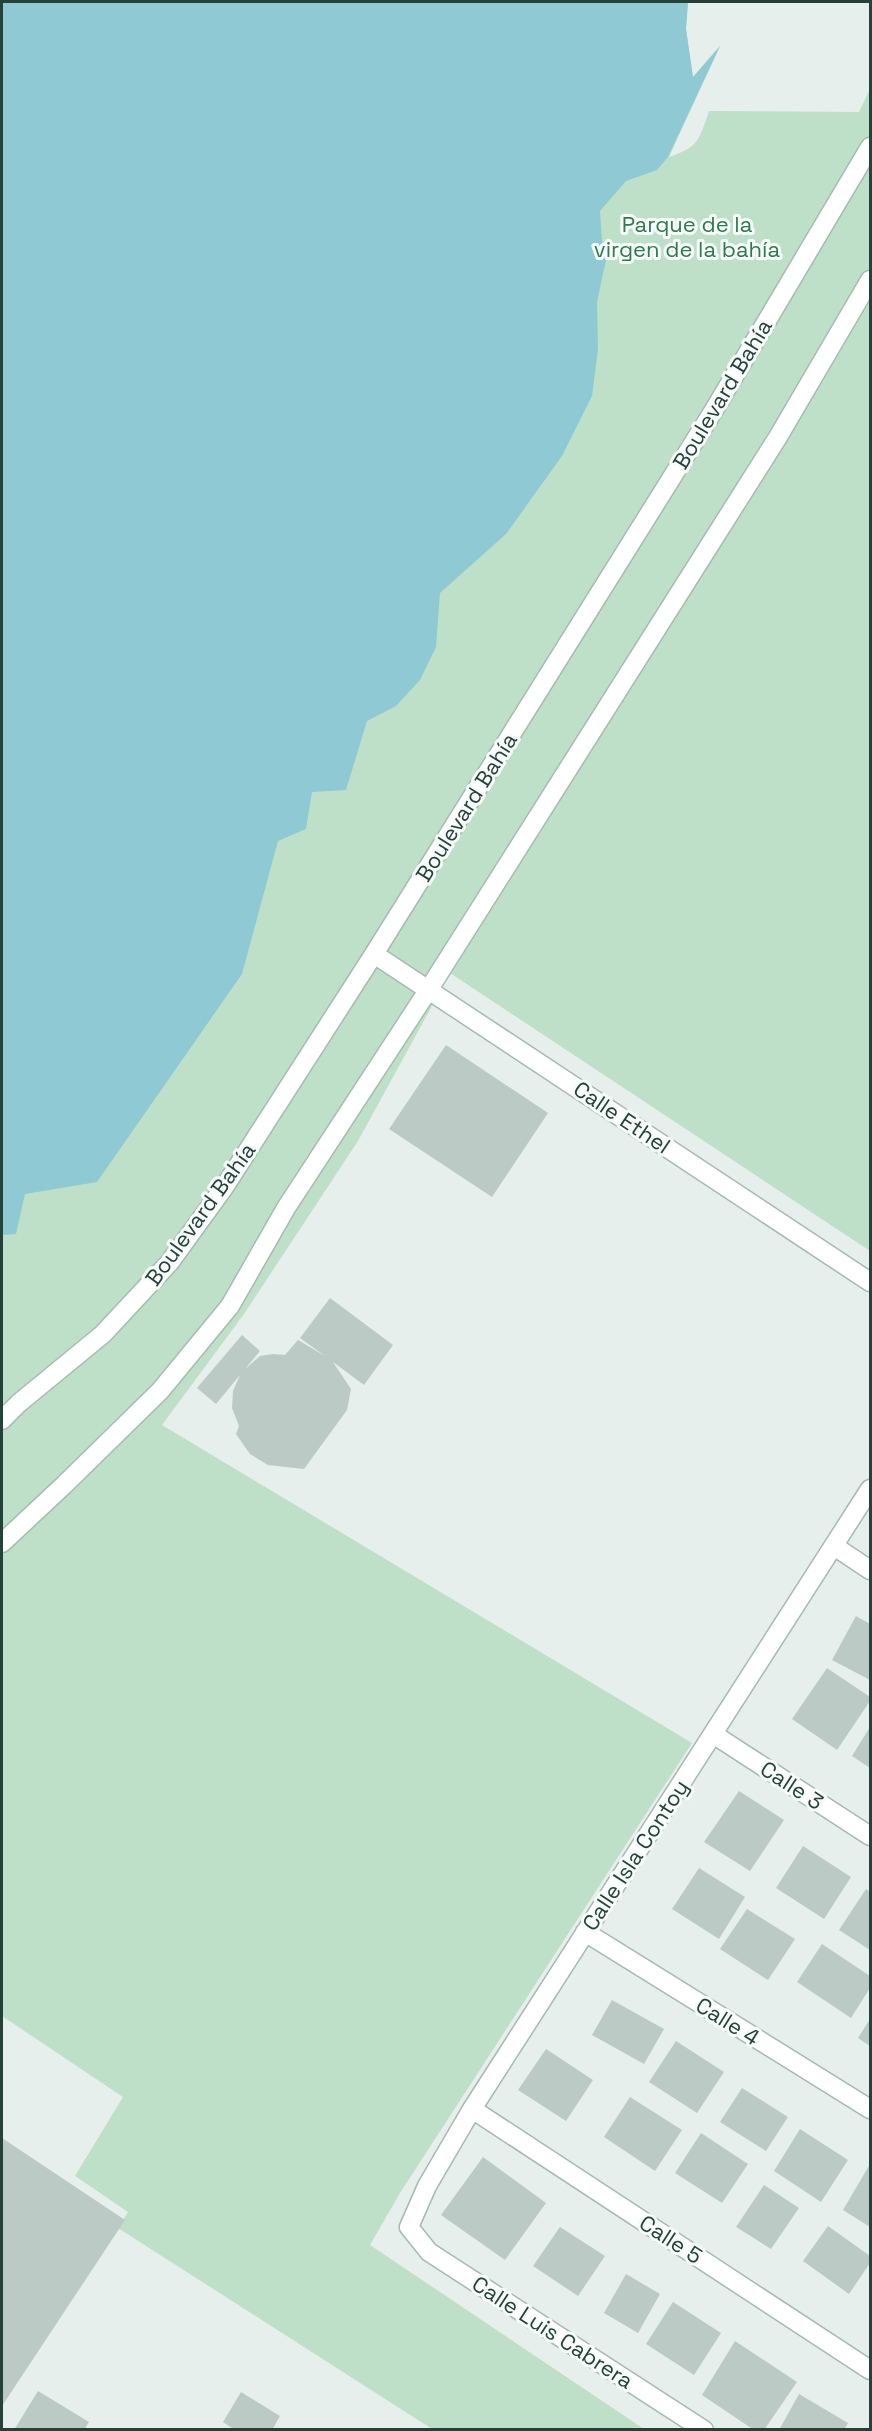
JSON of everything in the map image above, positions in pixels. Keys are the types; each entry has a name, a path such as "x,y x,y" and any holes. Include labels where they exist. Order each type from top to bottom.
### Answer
{"main road":[{"name":"Boulevard Bahía","path":"2,1420 19,1403 103,1334 170,1262 225,1186 374,954 714,410 870,147"},
{"path":"2,1543 160,1391 230,1306 286,1208 429,989 778,437 870,280"},
{"name":"Calle Ethel","path":"374,954 870,1282"},
{"name":"Calle Isla Contoy","path":"409,2227 427,2186 472,2109 870,1490"},
{"path":"834,1546 870,1570"},
{"name":"Calle 3","path":"713,1734 870,1836"},
{"name":"Calle 4","path":"585,1932 870,2109"},
{"name":"Calle 5","path":"472,2109 870,2370"},
{"name":"Calle Luis Cabrera","path":"409,2227 429,2252 704,2430"}],"green space":[{"name":"Parque de la virgen de la bahía","path":"2,2 688,2 686,29 693,77 720,46 669,157 692,146 700,136 709,111 859,112 870,89 870,1251 450,973 358,1141 244,1314 162,1425 692,1743 400,2193 370,2245 644,2429 432,2429 118,2228 128,2212 75,2176 123,2097 2,2016"}],"water":[{"path":"2,2 688,2 686,29 693,77 720,46 668,157 657,170 626,181 600,211 602,241 607,255 597,302 598,349 592,396 562,456 506,534 440,593 436,647 420,680 396,706 367,721 346,790 312,792 306,829 278,841 242,974 97,1182 25,1194 16,1234 2,1235"}],"building":[{"path":"446,1045 548,1113 492,1197 389,1129"},
{"path":"330,1298 393,1345 364,1385 333,1362 351,1389 347,1410 304,1469 268,1465 250,1454 236,1434 239,1426 232,1408 233,1391 240,1375 216,1404 197,1388 242,1335 260,1351 245,1369 260,1356 285,1355 298,1340 325,1356 300,1338"},
{"path":"856,1616 870,1624 870,1680 832,1660"},
{"path":"827,1668 870,1697 870,1701 837,1750 792,1719"},
{"path":"870,1727 870,1768 852,1756"},
{"path":"739,1791 784,1820 750,1871 704,1842"},
{"path":"803,1846 851,1877 824,1919 776,1888"},
{"path":"699,1868 745,1897 719,1939 672,1909"},
{"path":"866,1889 870,1892 870,1950 839,1930"},
{"path":"747,1909 795,1939 768,1980 720,1949"},
{"path":"822,1944 870,1976 870,1988 851,2018 797,1982"},
{"path":"612,2000 664,2029 644,2064 592,2035"},
{"path":"870,2019 870,2046 858,2038"},
{"path":"676,2041 724,2072 697,2113 649,2082"},
{"path":"546,2049 593,2080 566,2121 518,2090"},
{"path":"742,2088 788,2117 766,2151 720,2122"},
{"path":"630,2097 682,2130 655,2171 604,2137"},
{"path":"800,2129 848,2160 821,2202 774,2171"},
{"path":"701,2133 748,2164 722,2203 675,2173"},
{"path":"2,2138 125,2220 2,2406"},
{"path":"483,2157 546,2203 505,2260 441,2215"},
{"path":"870,2164 870,2227 843,2210"},
{"path":"764,2185 799,2208 771,2249 736,2227"},
{"path":"828,2226 870,2256 870,2263 849,2294 803,2261"},
{"path":"560,2227 605,2256 578,2296 533,2266"},
{"path":"626,2274 660,2294 638,2333 604,2313"},
{"path":"673,2302 721,2333 694,2375 646,2344"},
{"path":"735,2341 797,2382 764,2430 754,2430 702,2395"},
{"path":"38,2391 89,2422 84,2430 14,2430"},
{"path":"241,2392 280,2416 272,2430 235,2430 223,2422"},
{"path":"799,2394 848,2423 844,2430 779,2430"}]}
